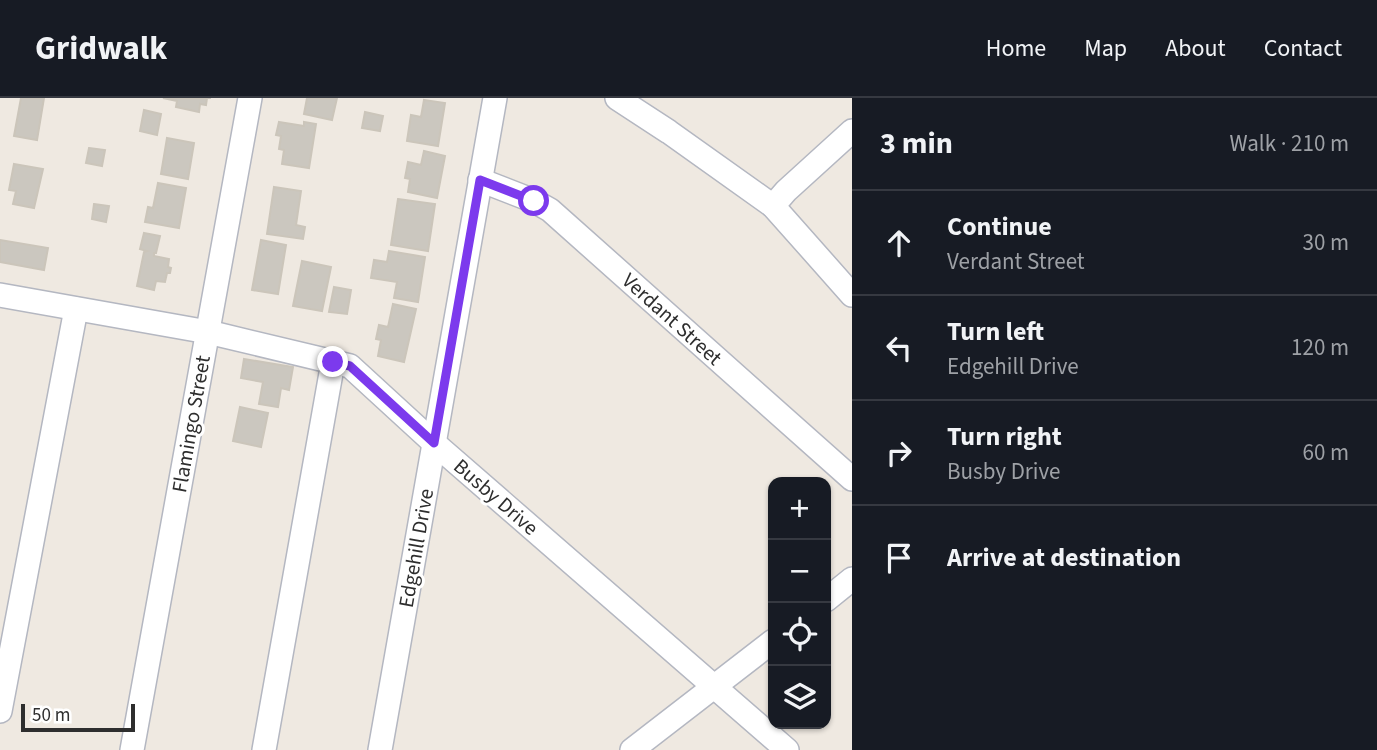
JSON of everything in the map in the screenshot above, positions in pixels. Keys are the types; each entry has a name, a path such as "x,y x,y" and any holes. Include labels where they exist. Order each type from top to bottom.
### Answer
{"street":[{"name":"Flamingo Street","path":"132,750 250,98"},
{"name":"Edgehill Drive","path":"380,750 495,98"},
{"path":"617,98 773,206 852,295"},
{"path":"773,206 852,131"},
{"name":"Verdant Street","path":"480,180 550,210 852,479"},
{"name":"Busby Drive","path":"0,295 208,332 350,366 434,443 787,750"},
{"path":"0,711 76,309"},
{"path":"264,750 333,362"},
{"path":"831,596 852,579"},
{"path":"632,750 768,645"}],"building":[{"path":"21,98 44,98 37,140 14,136"},
{"path":"163,98 207,98 206,105 200,104 199,112 176,107 177,101"},
{"path":"307,98 337,98 332,120 304,114"},
{"path":"424,100 445,103 438,146 407,141 411,115 421,117"},
{"path":"144,110 161,114 157,135 140,131"},
{"path":"365,112 383,116 380,131 362,128"},
{"path":"279,122 304,126 304,122 316,124 309,168 282,164 284,150 279,149 281,136 276,135"},
{"path":"167,138 194,143 188,179 161,174"},
{"path":"89,148 105,150 102,166 86,163"},
{"path":"424,151 445,156 437,198 408,192 410,179 405,178 408,162 421,165"},
{"path":"14,164 43,169 34,208 13,204 16,191 9,190"},
{"path":"158,183 186,188 179,228 145,222 148,207 153,208"},
{"path":"274,187 301,191 296,225 305,227 303,239 267,234"},
{"path":"398,199 435,204 428,251 391,245"},
{"path":"94,204 109,206 106,222 92,219"},
{"path":"144,233 160,236 154,256 169,259 168,267 171,268 165,282 156,281 154,290 137,286 144,252 147,251 140,249"},
{"path":"0,240 48,248 44,270 0,262"},
{"path":"261,240 286,245 278,294 252,290"},
{"path":"389,251 425,257 418,302 394,298 397,282 371,278 374,260 387,262"},
{"path":"302,261 331,267 322,311 293,306"},
{"path":"334,287 351,290 347,314 329,312"},
{"path":"393,304 416,309 404,362 378,356 381,340 376,339 379,325 388,327"},
{"path":"244,359 293,367 289,390 281,388 278,407 259,404 263,382 241,378"},
{"path":"240,407 268,413 261,447 233,441"}],"route":[{"path":"333,362 350,366 434,443 480,180 534,201"}]}
